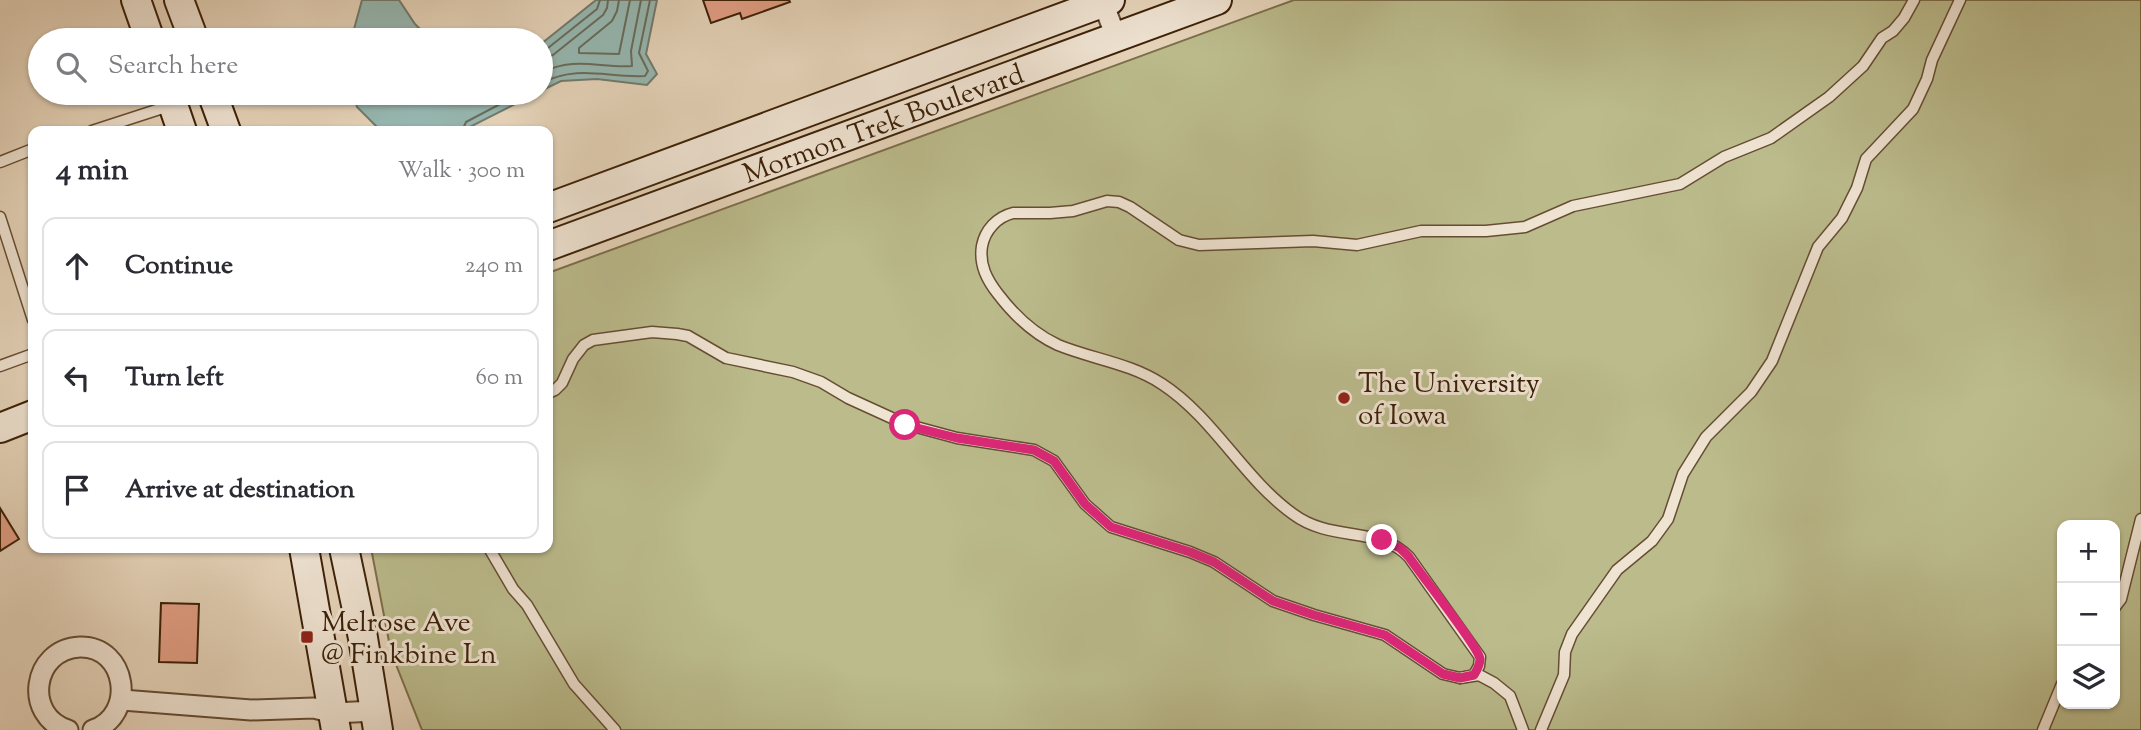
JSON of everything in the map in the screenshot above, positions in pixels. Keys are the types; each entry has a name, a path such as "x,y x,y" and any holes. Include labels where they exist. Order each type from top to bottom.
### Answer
{"main road":[{"path":"136,0 146,28"},
{"path":"179,0 190,28"},
{"name":"Mormon Trek Boulevard","path":"553,244 1217,0"},
{"name":"Mormon Trek Boulevard","path":"553,206 1094,3"},
{"path":"173,105 180,126"},
{"path":"216,105 224,126"},
{"path":"0,428 28,417"},
{"path":"305,553 335,721"},
{"path":"345,553 363,638 376,721"}],"street":[{"path":"1094,3 1104,41"},
{"path":"68,730 52,722 45,713 38,693 41,674 56,654 82,647 104,655 118,670 122,680 121,701 109,721 93,730"},
{"path":"121,701 251,710 314,708 335,721 376,721"}],"lane":[{"path":"1460,678 1474,675 1480,657 1400,548 1364,535 1344,535 1317,528 1293,514 1232,456 1212,427 1163,384 1129,368 1056,344 1030,327 989,283 982,266 983,240 990,228 1004,215 1073,211 1107,201 1130,207 1178,240 1199,245 1313,241 1357,245 1421,231 1486,231 1525,227 1573,206 1680,184 1724,157 1771,138 1829,97 1863,66 1882,38 1893,31 1904,18 1914,0"},
{"path":"1541,730 1564,675 1565,652 1572,634 1617,570 1652,541 1668,519 1683,474 1706,437 1751,392 1772,361 1818,247 1842,218 1857,188 1866,159 1913,109 1960,0"},
{"path":"104,126 156,105"},
{"path":"0,162 28,151"},
{"path":"0,217 28,304"},
{"path":"553,391 562,383 573,359 584,345 593,340 652,332 688,336 726,358 793,372 821,382 905,425 946,436 1034,450 1054,461 1085,504 1111,527 1214,562 1273,601 1385,635 1443,674 1460,678 1479,675 1510,696 1523,730"},
{"path":"0,366 28,356"},
{"path":"2120,601 2141,519"},
{"path":"492,553 513,589 527,605 573,684 615,730"},
{"path":"2043,730 2057,696"}],"green space":[{"name":"The University of Iowa","path":"1294,0 2141,0 2141,730 422,730 391,652 372,553 553,553 553,271"}],"water":[{"path":"362,0 399,0 419,28 354,28"},
{"path":"596,0 657,0 646,54 657,74 647,85 597,79 561,81 553,85 553,34"},
{"path":"513,105 472,126 376,126 357,107"}],"building":[{"path":"703,0 790,2 742,19 740,13 711,23"},
{"path":"0,508 19,539 0,551"},
{"path":"161,603 199,604 197,663 159,662"}],"place":[{"name":"The University of Iowa","path":"1344,398"},
{"name":"Melrose Ave @ Finkbine Ln","path":"307,637"}],"route":[{"path":"905,425 935,434 1034,450 1054,461 1066,474 1085,504 1111,527 1214,562 1273,601 1385,635 1443,674 1460,678 1474,675 1480,657 1467,637 1409,557 1400,548 1382,540"}]}
